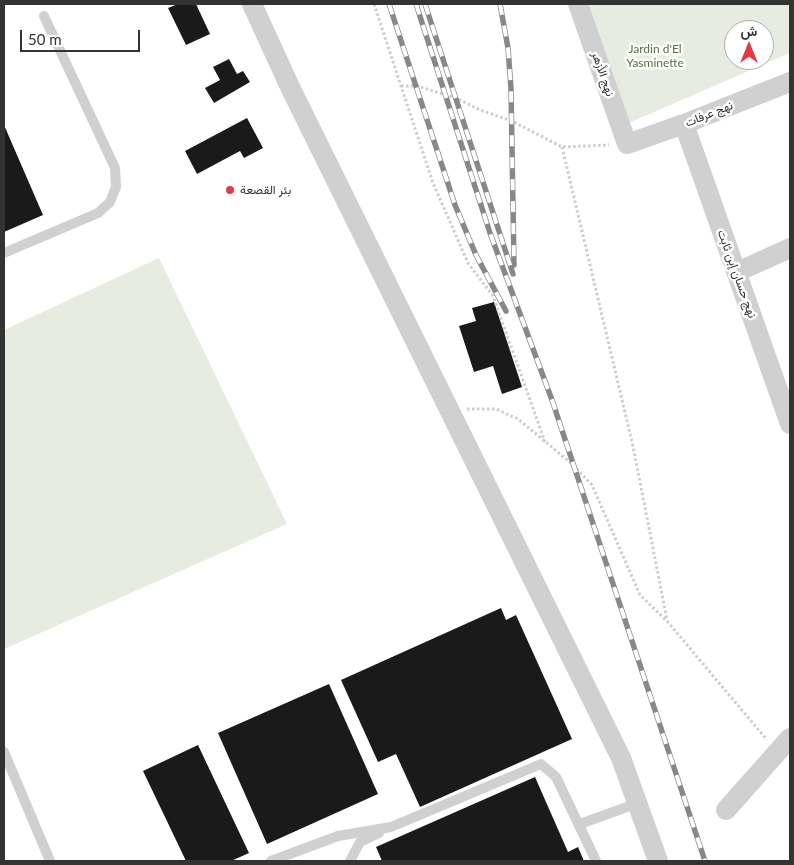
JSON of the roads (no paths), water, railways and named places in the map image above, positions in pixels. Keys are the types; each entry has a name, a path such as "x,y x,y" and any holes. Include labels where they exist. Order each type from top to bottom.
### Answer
{"street":[{"path":"252,4 621,758 658,861"},
{"name":"نهج الأزهر","path":"578,4 627,144"},
{"name":"نهج عرفات","path":"627,144 684,124 790,82"},
{"name":"نهج حسان إبن ثابت","path":"684,124 737,272 786,396 790,424"},
{"path":"737,272 790,248"},
{"path":"726,810 786,753"}],"lane":[{"path":"4,253 98,213 110,202 116,187 115,168 44,16"},
{"path":"4,752 50,861"},
{"path":"350,861 360,842 391,827 541,764 556,776 596,861"},
{"path":"580,824 638,803"},
{"path":"271,861 338,836 391,827"}],"railway":[{"path":"389,4 455,205 476,255 506,311"},
{"path":"416,4 490,233 552,400 705,861"},
{"path":"425,4 513,274"},
{"path":"500,4 508,48 511,89 514,265"}],"place":[{"name":"بئر القصعة","path":"230,190"}],"park label":[{"name":"Jardin d'El Yasminette","path":"655,56"}]}
